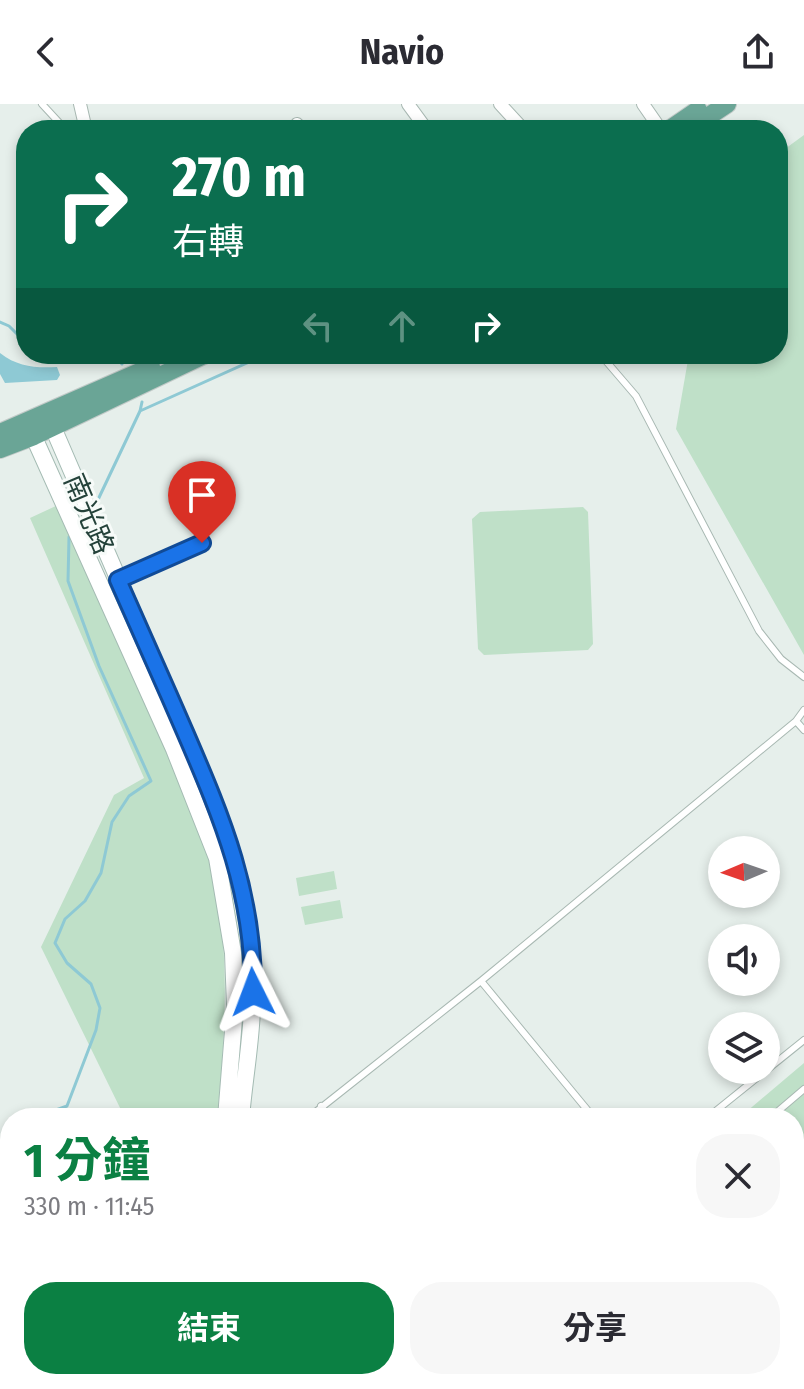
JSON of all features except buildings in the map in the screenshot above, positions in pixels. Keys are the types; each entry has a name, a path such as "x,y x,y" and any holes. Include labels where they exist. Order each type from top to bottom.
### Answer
{"main road":[{"path":"684,120 707,104"},
{"path":"703,120 727,104"},
{"path":"129,384 162,364"},
{"path":"0,449 31,429 95,398 180,364"},
{"path":"0,433 31,429"}],"street":[{"path":"500,104 515,120"},
{"name":"南光路","path":"50,420 235,856 253,972 242,1108"},
{"name":"南光路","path":"31,429 174,749 217,858 233,953 235,1006 227,1108"}],"lane":[{"path":"609,364 636,396 759,631 781,659 804,677"},
{"path":"118,580 202,543"},
{"path":"321,1106 481,981 796,721 804,710"},
{"path":"796,721 804,730"},
{"path":"481,981 586,1108"},
{"path":"719,1108 804,1040"},
{"path":"796,1046 804,1055"},
{"path":"782,1108 804,1089"}],"green space":[{"path":"804,135 804,655 676,429 687,364 788,364 788,147"},
{"path":"58,505 184,791 210,862 220,911 225,989 218,1108 120,1108 41,947 114,795 144,778 30,518"},
{"path":"583,507 588,512 593,644 588,650 484,655 478,649 472,519 480,512"},
{"path":"334,871 337,889 299,896 296,878"},
{"path":"340,900 343,918 305,925 301,907"},
{"path":"804,1063 804,1108 751,1108"}],"water":[{"path":"0,353 16,364 57,367 60,375 57,380 5,383 0,374"}],"waterway":[{"path":"0,322 16,333"},
{"path":"140,411 245,364"},
{"path":"95,506 142,402"},
{"path":"62,1108 67,1106 96,1030 100,1008 91,984 67,963 55,943 65,919 85,901 101,873 112,822 129,796 151,781 99,666 68,581 69,537"}],"route":[{"path":"202,543 118,580 203,774 235,856 249,939 253,992"}]}
